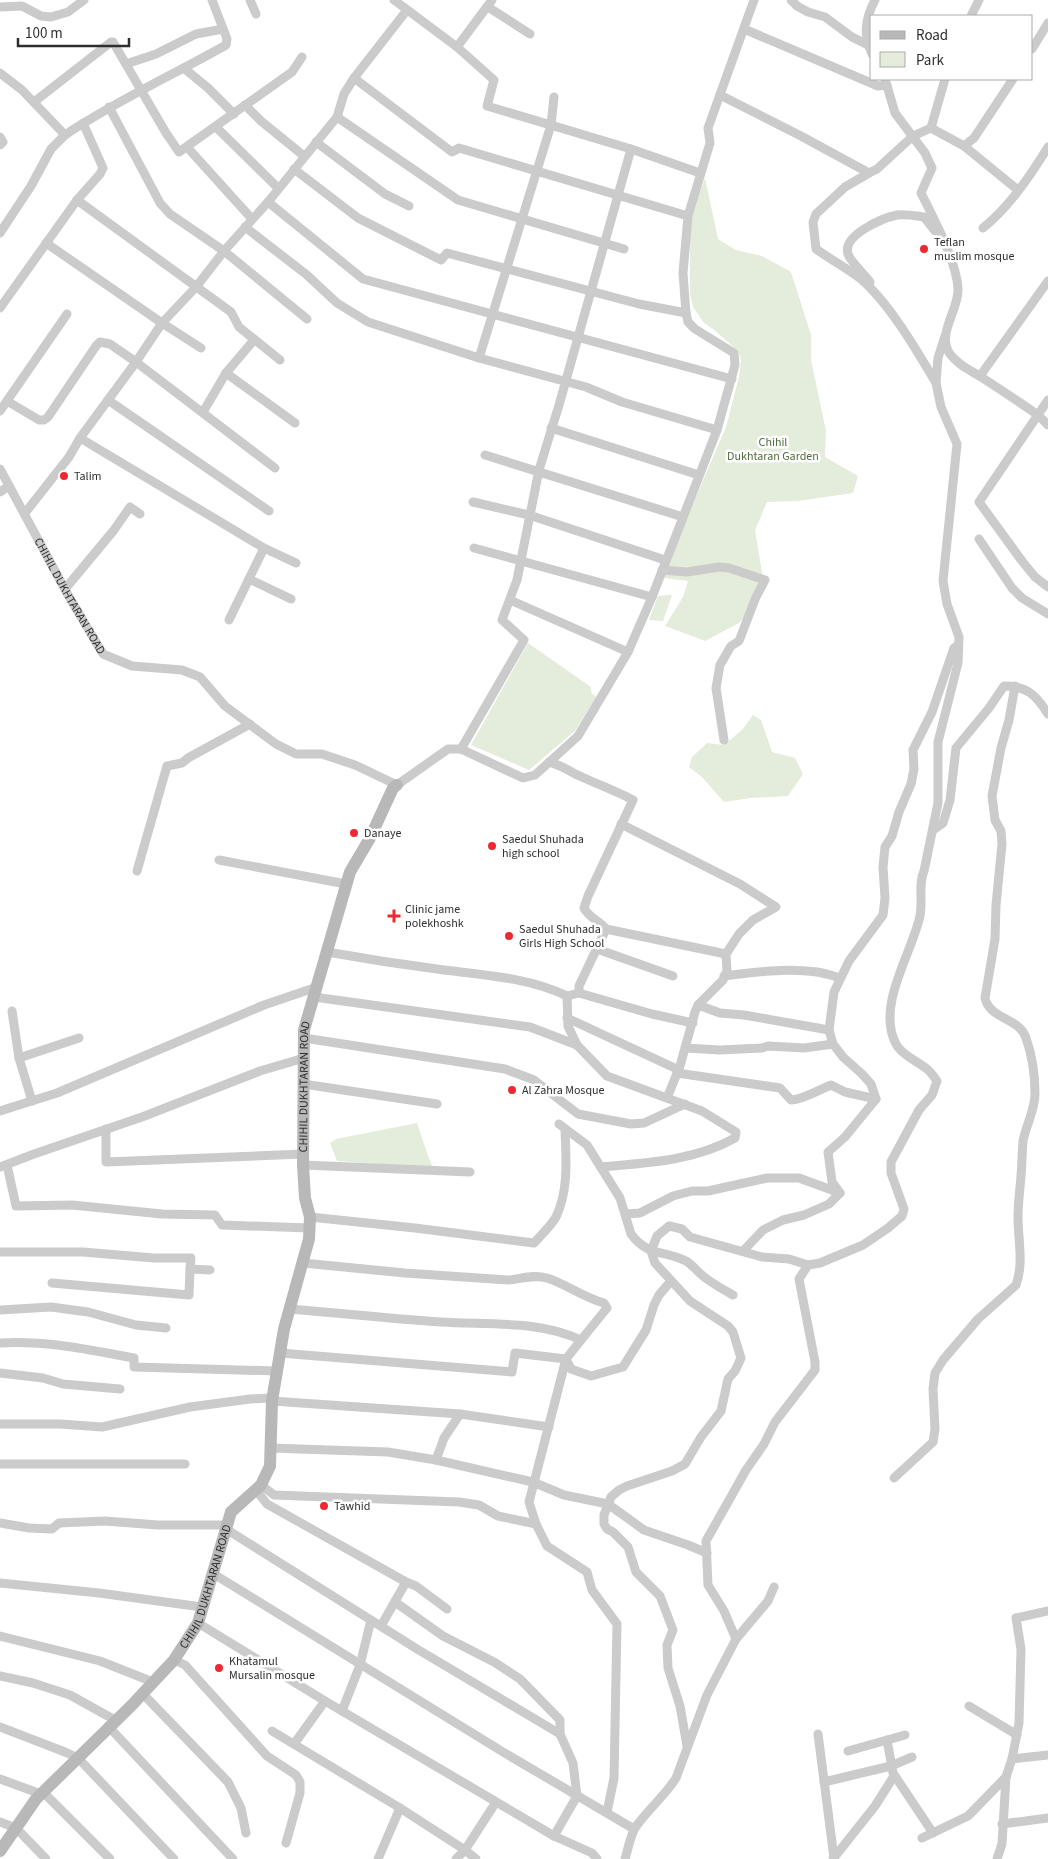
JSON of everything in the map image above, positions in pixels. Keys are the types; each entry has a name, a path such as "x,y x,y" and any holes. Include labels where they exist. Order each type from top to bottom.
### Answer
{"street":[{"path":"0,7 22,3 41,16 51,17 68,12 84,0"},
{"path":"0,233 31,186 51,149 65,135 109,107 226,45 227,42 223,29 212,0"},
{"path":"250,0 256,14"},
{"path":"394,0 457,47 494,80 487,106 631,149 700,173"},
{"path":"397,785 448,749 461,749 524,778 535,774 578,736 628,652 652,597 717,430 736,364 734,353 695,329 688,322 683,274 688,216 710,143 708,128 754,0"},
{"path":"790,0 808,12 825,17 870,50"},
{"path":"870,50 865,26 874,0"},
{"path":"972,15 979,0"},
{"path":"457,47 490,4 530,34"},
{"path":"25,514 70,457 80,438 162,323 196,287 337,117 344,94 354,78 407,10"},
{"path":"1033,47 1048,23"},
{"path":"687,1746 680,1706 668,1668 667,1645 673,1630 660,1596 636,1572 628,1547 613,1532 607,1529 604,1524 611,1497 627,1486 672,1471 685,1464 701,1437 721,1411 728,1379 735,1371 741,1358 733,1332 728,1326 690,1300 655,1263 650,1250 657,1236 669,1226 673,1226 682,1229 690,1237 762,1256 789,1259 808,1265 820,1263 863,1245 902,1216 904,1209 890,1173 891,1162 919,1110 932,1095 937,1081 929,1070 908,1056 895,1044 891,1028 891,1007 904,960 920,915 923,894 920,880 938,803 938,742 958,663 959,645 959,636 947,604 943,581 957,444 940,406 936,383 938,358 958,289 953,268 939,229 921,193 932,168 925,153 895,113 886,82 878,86 744,28"},
{"path":"126,64 156,54 196,34 223,29"},
{"path":"34,102 111,42 117,45 126,64 179,152 292,72 302,57"},
{"path":"184,68 208,88 234,114"},
{"path":"0,73 22,90 65,135"},
{"path":"354,78 452,152 459,148 688,216"},
{"path":"931,128 946,80"},
{"path":"964,146 974,138 1012,80"},
{"path":"720,95 869,173"},
{"path":"478,358 551,125 554,97"},
{"path":"245,105 261,121 304,156"},
{"path":"109,107 160,203 170,214 224,251 307,319"},
{"path":"337,117 458,200 624,249"},
{"path":"0,308 46,242 103,168 82,123"},
{"path":"216,127 278,188"},
{"path":"883,303 863,281 816,249 813,222 816,214 834,196 877,168 912,136 931,128"},
{"path":"931,128 964,146 1018,190"},
{"path":"0,137 3,142 0,145"},
{"path":"316,142 385,194 409,206"},
{"path":"187,147 252,219"},
{"path":"983,228 998,216 1048,147"},
{"path":"461,749 524,640 502,620 510,600 521,560 539,470 631,149"},
{"path":"294,169 358,218 441,260 448,254 590,291 686,313"},
{"path":"77,200 231,312 239,327 280,360"},
{"path":"268,202 362,279 732,380"},
{"path":"936,383 913,344 874,288 848,255 848,246 857,234 878,221 899,215 924,218 935,231 939,229"},
{"path":"245,227 307,274 337,303 368,322 478,358 586,387 622,402 717,430"},
{"path":"46,242 201,348"},
{"path":"980,376 1048,281"},
{"path":"0,411 67,314"},
{"path":"944,336 949,353 960,365 980,376 1038,415 1048,425"},
{"path":"203,412 226,374 254,340"},
{"path":"7,401 39,420 44,420 100,342 110,344 276,468"},
{"path":"226,374 295,423"},
{"path":"108,400 269,511"},
{"path":"1048,400 979,502 1026,567 1048,587"},
{"path":"551,428 699,475"},
{"path":"80,438 264,548 296,563"},
{"path":"485,455 539,470 682,516"},
{"name":"CHIHIL DUKHTARAN ROAD","path":"0,469 65,589 103,654 132,666 182,670 200,677 225,706 276,744 296,754 322,754 355,765 397,785 393,788 370,838 350,872 304,1030 303,1159 305,1198 310,1222 309,1239 289,1309 272,1399 270,1466 258,1487 231,1512 198,1623 174,1660 42,1793 0,1851"},
{"path":"0,492 9,486"},
{"path":"472,502 529,515 665,560"},
{"path":"65,589 114,530 130,507 140,514"},
{"path":"979,539 1012,588 1022,598 1048,614"},
{"path":"229,620 264,548"},
{"path":"474,548 652,597"},
{"path":"662,570 687,572 719,567 729,568 765,580 756,597 739,641 731,646 720,666 716,688 724,740"},
{"path":"250,579 291,599"},
{"path":"510,600 628,652"},
{"path":"876,1099 871,1084 843,1057 833,1044 829,1030 834,992 848,961 883,915 885,898 883,867 886,847 892,836 899,812 911,784 914,769 913,750 932,712 954,648 959,645"},
{"path":"933,830 943,823 950,800 956,748 989,708 1004,686 1015,686 1029,692 1040,701 1048,714"},
{"path":"894,1478 933,1442 935,1429 932,1389 935,1373 943,1360 978,1319 1016,1285 1018,1278 1021,1237 1018,1218 1023,1142 1027,1123 1034,1106 1035,1093 1032,1059 1024,1031 1012,1021 995,1014 987,1006 985,998 995,939 996,905 1002,844 1001,831 994,820 992,796 1015,686"},
{"path":"137,871 166,766 182,763 250,724"},
{"path":"549,762 559,764 579,776 633,800 620,824 588,896 584,908 588,915 606,929 726,954"},
{"path":"620,824 740,884 776,907 745,927 726,954 727,971 716,989 698,1005 686,1048 667,1098"},
{"path":"219,860 346,884"},
{"path":"579,994 579,986 606,929"},
{"path":"596,948 673,976"},
{"path":"326,952 396,964 491,976 551,988 568,996 579,994 618,1003 622,1006 693,1023"},
{"path":"724,976 761,971 778,971 818,972 840,978"},
{"path":"0,1111 57,1093 264,1005 315,992 530,1027 577,1044"},
{"path":"568,996 568,1026 577,1044 607,1076 702,1111 736,1132 735,1138 720,1147 668,1161 601,1167"},
{"path":"698,1005 720,1013 744,1015 829,1030"},
{"path":"12,1010 19,1058 32,1101"},
{"path":"567,1018 678,1072 780,1088 792,1100 800,1099 816,1090 831,1086 845,1092 876,1099"},
{"path":"19,1058 79,1038"},
{"path":"304,1038 505,1069 534,1080 576,1110 578,1114 631,1124 644,1123 685,1104"},
{"path":"686,1048 720,1050 777,1046 817,1047 833,1044"},
{"path":"304,1058 260,1071 3,1166 16,1206 72,1205 162,1214 215,1215 222,1225 310,1222 415,1228 534,1244 556,1218 563,1194 566,1168 562,1127 587,1144 620,1198 631,1234 650,1250 686,1261 706,1278 733,1295"},
{"path":"303,1084 437,1104"},
{"path":"840,1193 832,1182 828,1152 845,1137 876,1099"},
{"path":"106,1129 106,1162 303,1159 470,1172"},
{"path":"626,1214 640,1213 673,1196 692,1191 708,1191 767,1178 799,1178 840,1193"},
{"path":"743,1251 763,1230 783,1220 804,1215 829,1204 840,1193"},
{"path":"0,1252 83,1252 154,1258 191,1258 189,1295 52,1283"},
{"path":"303,1263 405,1273 508,1280 524,1276 546,1278 588,1298 604,1303 607,1308 566,1359 529,1502 536,1524 547,1546 587,1572 592,1590 617,1624 614,1778 607,1812"},
{"path":"736,1639 724,1611 708,1585 706,1541 782,1411 815,1370 799,1279 808,1265"},
{"path":"190,1269 210,1270"},
{"path":"566,1359 572,1369 591,1376 623,1367 646,1330 659,1295 671,1281"},
{"path":"0,1310 51,1307 88,1312 136,1325 166,1328"},
{"path":"289,1309 441,1322 512,1324 547,1329 581,1340"},
{"path":"0,1343 54,1344 99,1351 134,1358 134,1367 277,1371"},
{"path":"280,1353 512,1372 515,1353 566,1359"},
{"path":"0,1372 43,1378 63,1384 120,1389"},
{"path":"0,1424 60,1424 102,1427 190,1408 250,1399 272,1399 460,1414 549,1428"},
{"path":"436,1460 444,1438 460,1414"},
{"path":"270,1448 388,1452 436,1460 533,1482 564,1495 608,1504 644,1530 707,1552"},
{"path":"0,1464 185,1464"},
{"path":"258,1487 274,1495 431,1500 479,1505 498,1516 536,1524"},
{"path":"258,1487 267,1504 416,1586 447,1609"},
{"path":"0,1523 29,1528 52,1529 59,1524 106,1521 226,1527 452,1671 560,1734"},
{"path":"212,1573 360,1665 634,1829"},
{"path":"381,1626 406,1582"},
{"path":"0,1583 99,1593 202,1607"},
{"path":"625,1859 634,1829 676,1778 708,1695 736,1639 768,1601 774,1588"},
{"path":"395,1602 443,1636 494,1662 520,1679 560,1720 560,1734 573,1763 576,1796 554,1836"},
{"path":"997,1859 1002,1844 1006,1777 1012,1759 1019,1723 1021,1649 1016,1618 1048,1612"},
{"path":"342,1711 360,1665 372,1620"},
{"path":"198,1623 325,1701 592,1857"},
{"path":"0,1636 100,1661 153,1682"},
{"path":"174,1660 185,1666 267,1756 296,1775 300,1782 300,1793 286,1843"},
{"path":"0,1676 33,1683 70,1695 112,1723 233,1859"},
{"path":"142,1693 228,1782 241,1808 246,1833"},
{"path":"294,1744 325,1701"},
{"path":"969,1706 1017,1735"},
{"path":"0,1727 78,1758 174,1859"},
{"path":"272,1731 400,1808 466,1850 476,1859"},
{"path":"818,1734 833,1858"},
{"path":"848,1752 905,1735"},
{"path":"886,1740 894,1776 933,1833"},
{"path":"1012,1759 1048,1755"},
{"path":"824,1782 891,1766 912,1757"},
{"path":"833,1858 875,1806 894,1776"},
{"path":"922,1838 968,1816 1006,1777"},
{"path":"0,1778 42,1793 110,1859"},
{"path":"456,1859 466,1850 496,1802"},
{"path":"378,1859 400,1808"},
{"path":"1002,1824 1048,1818"},
{"path":"0,1822 16,1828 46,1859"}],"green space":[{"name":"Chihil Dukhtaran Garden","path":"705,178 718,239 736,250 762,256 791,272 811,335 811,360 826,431 825,457 858,476 853,493 798,501 767,502 755,530 763,578 749,613 739,623 705,641 665,626 683,597 688,581 664,578 682,529 726,427 739,377 741,360 738,351 704,323 693,307 690,294 690,227"},
{"path":"672,595 663,621 649,620 658,596"},
{"path":"528,643 591,687 591,692 596,697 575,731 529,770 471,745"},
{"path":"753,715 761,720 772,752 795,758 803,774 788,796 724,802 702,777 689,767 692,757 707,743 724,745 743,729"},
{"path":"417,1123 433,1168 337,1161 330,1143 336,1139"}],"place":[{"name":"Teflan muslim mosque","path":"924,249"},
{"name":"Talim","path":"64,476"},
{"name":"Danaye","path":"354,833"},
{"name":"Saedul Shuhada high school","path":"492,846"},
{"name":"Clinic jame polekhoshk","path":"394,916"},
{"name":"Saedul Shuhada Girls High School","path":"509,936"},
{"name":"Al Zahra Mosque","path":"512,1090"},
{"name":"Tawhid","path":"324,1506"},
{"name":"Khatamul Mursalin mosque","path":"219,1668"}]}
